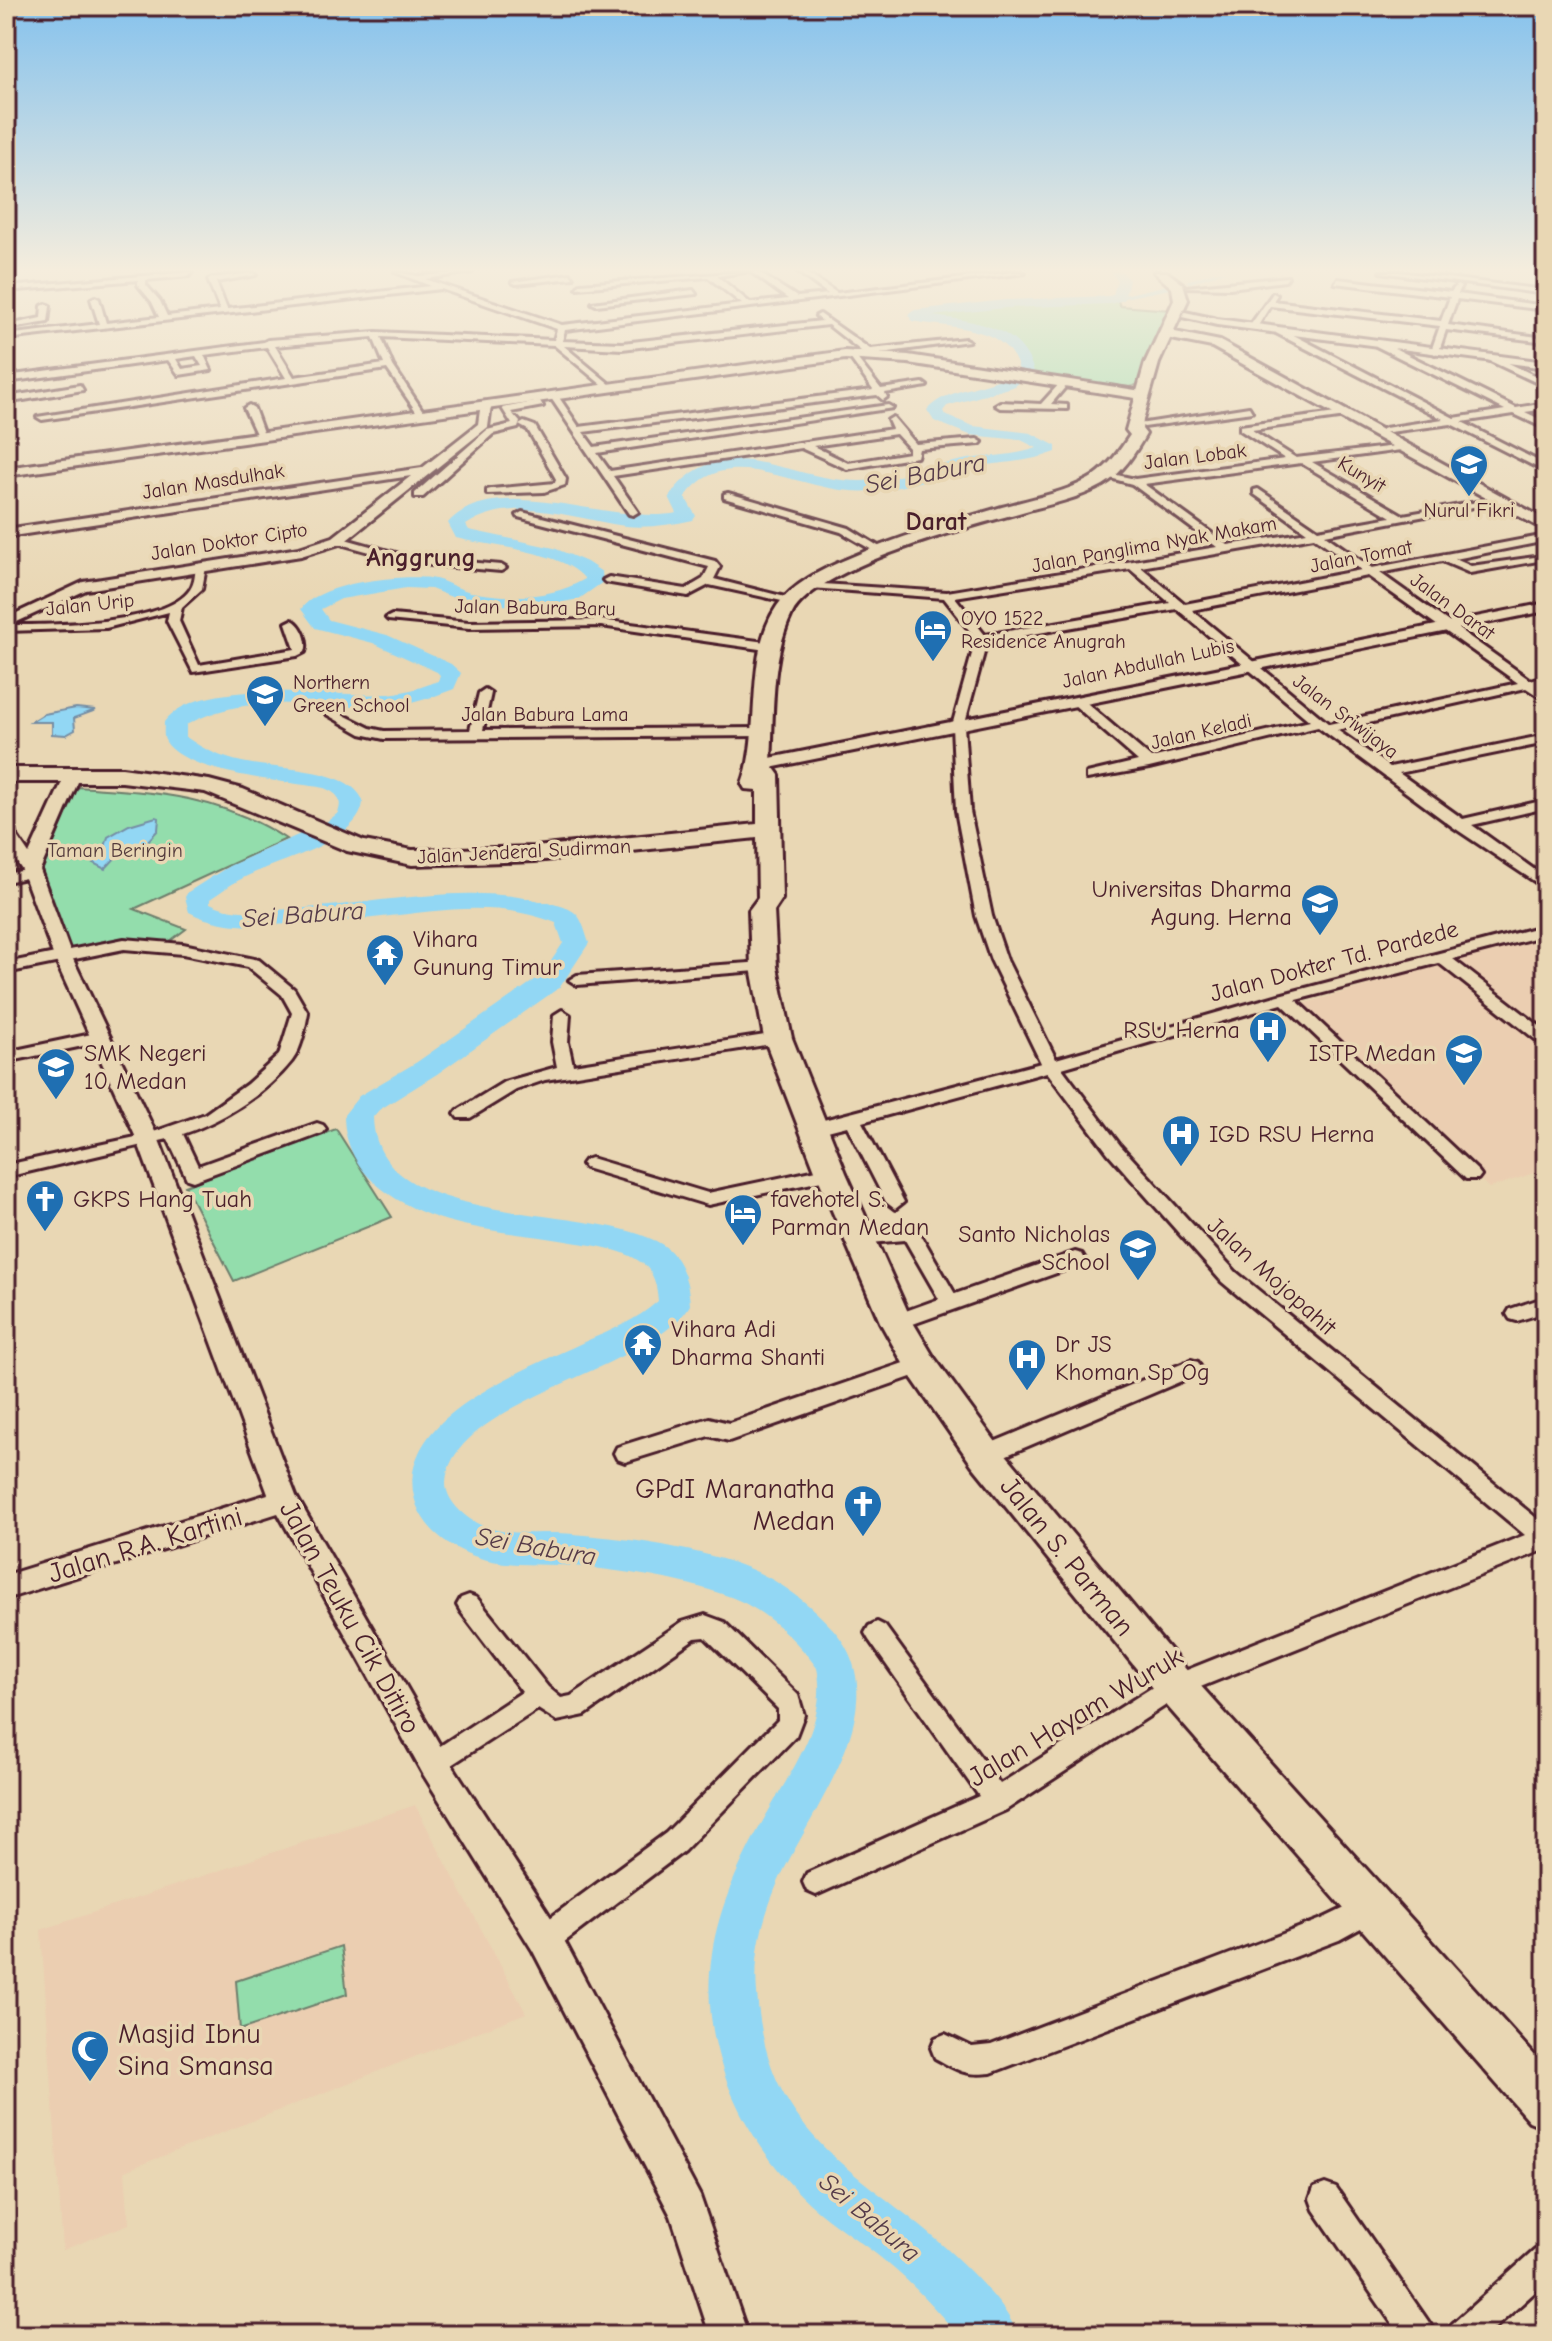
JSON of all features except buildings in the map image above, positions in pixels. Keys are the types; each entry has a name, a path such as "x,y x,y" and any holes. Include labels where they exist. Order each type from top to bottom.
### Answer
{"main road":[{"path":"6,472 652,381"},
{"path":"1042,381 1142,395"},
{"path":"1141,430 1134,430 1135,420 1149,381"},
{"path":"791,600 811,585 849,565 1076,491 1108,476 1123,461 1141,430 1157,381"},
{"path":"1287,381 1385,431 1546,526"},
{"path":"1290,381 1401,447 1546,520"},
{"name":"Jalan S. Parman","path":"791,600 776,628 773,647 760,765 768,775 757,832 752,901 761,910 764,967 778,1038 812,1129 896,1322 921,1365 985,1455 1175,1686 1370,1909 1542,2098"},
{"name":"Jalan Jenderal Sudirman","path":"6,775 120,777 186,783 235,795 280,820 374,862 429,867 579,860 757,832"},
{"name":"Jalan Jenderal Sudirman","path":"6,782 70,782 186,792 216,798 280,820"},
{"name":"Jalan Jenderal Sudirman","path":"336,846 403,857 450,858 580,851 757,832"}],"street":[{"path":"42,417 276,381"},
{"path":"399,381 420,414"},
{"path":"601,381 608,387"},
{"path":"802,445 847,466 916,454 914,447 898,431 873,381"},
{"path":"1376,381 1546,469"},
{"path":"1454,381 1546,426"},
{"path":"1044,406 1063,385"},
{"path":"576,430 879,389 923,386"},
{"path":"6,400 31,399 80,388"},
{"path":"553,395 633,512"},
{"path":"516,424 505,413 506,409 540,404"},
{"path":"1000,405 1064,407"},
{"path":"480,406 480,425 516,424 532,428 561,479 560,485 544,489 491,492"},
{"path":"1385,431 1546,406"},
{"path":"249,408 262,436"},
{"path":"589,451 888,408"},
{"path":"1141,430 1249,410"},
{"name":"Kunyit","path":"1343,415 1243,428 1402,519"},
{"path":"419,495 490,432 516,424"},
{"name":"Jalan Doktor Cipto","path":"6,625 83,586 301,552 338,540 480,425"},
{"path":"607,474 898,431"},
{"path":"914,447 977,442"},
{"name":"Jalan Lobak","path":"1135,482 1401,447"},
{"name":"Jalan Masdulhak","path":"6,533 348,480 426,471"},
{"path":"1108,476 1135,482 1226,549"},
{"name":"Jalan Darat","path":"1258,492 1546,697"},
{"path":"728,496 845,530 883,552"},
{"name":"Jalan Panglima Nyak Makam","path":"811,585 947,595 1504,500"},
{"path":"522,515 711,563 715,567 707,581 685,593 609,580"},
{"name":"Jalan Tomat","path":"982,639 1446,559 1546,538"},
{"path":"338,540 409,560 501,568"},
{"path":"1446,559 1470,570 1538,558"},
{"name":"Jalan Sriwijaya","path":"1132,565 1324,726 1546,885"},
{"path":"201,567 195,591 177,605 173,621 197,669 299,650 301,640 292,623"},
{"path":"707,581 791,600"},
{"path":"947,595 982,639"},
{"name":"Jalan Urip","path":"6,625 91,626 144,617 177,605"},
{"name":"Jalan Abdullah Lubis","path":"760,765 1546,607"},
{"path":"144,617 173,621"},
{"name":"Jalan Babura Baru","path":"392,618 469,625 601,623 773,647"},
{"name":"Jalan Mojopahit","path":"982,639 958,726 963,811 984,916 1014,995 1051,1066 1114,1149 1229,1277 1546,1538"},
{"name":"Jalan Keladi","path":"1092,776 1546,680"},
{"path":"475,735 485,693"},
{"path":"1077,701 1149,764"},
{"name":"Jalan Babura Lama","path":"332,714 376,734 762,732"},
{"path":"1387,772 1546,739"},
{"path":"6,878 31,872 70,782"},
{"path":"1458,824 1546,804"},
{"name":"Jalan Teuku Cik Ditiro","path":"6,833 31,872 63,957 148,1140 284,1500 434,1764 545,1939 687,2209 729,2335"},
{"name":"Jalan Dokter Td. Pardede","path":"812,1129 1051,1066 1285,998 1546,930"},
{"path":"6,968 124,944 183,949 250,962 288,992 300,1013 286,1057 253,1088 211,1118 148,1140 6,1171"},
{"path":"1441,957 1546,1039"},
{"path":"577,980 764,967"},
{"path":"1285,998 1472,1175"},
{"path":"562,1015 560,1042 566,1071"},
{"path":"6,1057 101,1037"},
{"path":"464,1114 510,1086 566,1071 778,1038"},
{"path":"853,1120 895,1202"},
{"path":"174,1133 193,1175 317,1129"},
{"path":"591,1164 708,1199 831,1173"},
{"path":"859,1237 898,1232 911,1235 950,1302"},
{"path":"896,1322 1075,1259"},
{"path":"1517,1314 1546,1304"},
{"path":"625,1453 709,1427 729,1432 921,1365"},
{"path":"985,1455 1191,1368"},
{"name":"Jalan R.A. Kartini","path":"6,1587 284,1500"},
{"name":"Jalan Hayam Wuruk","path":"816,1882 997,1801 1175,1686 1546,1538"},
{"path":"469,1605 539,1695 557,1710 576,1707 690,1629 705,1626 716,1629 789,1703 792,1715 787,1728 675,1842 545,1939"},
{"path":"877,1633 997,1801"},
{"path":"434,1764 539,1695"},
{"path":"945,2048 971,2061 991,2059 1329,1930 1370,1909"},
{"path":"1325,2199 1419,2335"},
{"path":"1463,2335 1546,2261"}],"shaded area":[{"name":"ISTP Medan","path":"1546,934 1546,1169 1489,1188 1296,1006"},
{"path":"415,1805 526,2013 125,2171 129,2224 63,2250 41,1930"}],"green space":[{"path":"1086,381 1141,381 1129,387"},
{"name":"Taman Beringin","path":"77,787 185,798 236,813 286,839 134,909 186,929 166,944 69,951 42,871"},
{"path":"336,1129 392,1217 234,1281 185,1186"},
{"path":"341,1946 347,1994 240,2030 236,1981"}],"water":[{"path":"76,708 96,710 74,718 75,730 66,735 52,734 52,722 31,722 44,714"},
{"path":"159,818 158,830 147,842 118,855 105,869 93,863 108,837 129,825"}],"waterway":[{"name":"Sei Babura","path":"992,2335 916,2254 848,2204 791,2148 762,2107 744,2060 733,1986 741,1923 761,1869 831,1732 839,1687 839,1676 832,1657 796,1619 773,1601 734,1581 643,1560 576,1550 528,1549 481,1542 453,1526 432,1500 428,1479 437,1453 458,1429 521,1387 650,1325 674,1305 668,1273 649,1252 597,1235 499,1221 436,1206 408,1193 383,1174 367,1154 361,1140 358,1115 369,1103 427,1068 551,981 576,943 567,918 520,903 475,900 259,919 228,918 208,912 198,907 197,897 238,871 308,842 333,828 347,817 351,800 348,792 332,784 244,770 201,755 175,739 175,722 205,706 239,698 383,701 417,696 447,685 451,673 444,668 380,639 322,624 311,609 317,602 337,594 406,582 434,584 467,597 537,601 572,595 594,582 595,576 565,558 462,534 457,523 478,509 504,504 533,505 628,521 659,522 687,516 677,497 691,478 710,468 733,465 758,467 832,484 871,486 931,475 960,465 1006,460 1050,449 1025,436 970,430 939,418 935,410 942,403 1012,381"}],"place":[{"name":"Nurul Fikri","path":"1469,498"},
{"name":"OYO 1522 Residence Anugrah","path":"933,663"},
{"name":"Northern Green School","path":"265,728"},
{"name":"Universitas Dharma Agung. Herna","path":"1320,937"},
{"name":"Vihara Gunung Timur","path":"385,987"},
{"name":"RSU Herna","path":"1268,1064"},
{"name":"ISTP Medan","path":"1464,1087"},
{"name":"SMK Negeri 10 Medan","path":"56,1101"},
{"name":"IGD RSU Herna","path":"1181,1168"},
{"name":"GKPS Hang Tuah","path":"45,1233"},
{"name":"favehotel S. Parman Medan","path":"743,1247"},
{"name":"Santo Nicholas School","path":"1138,1282"},
{"name":"Vihara Adi Dharma Shanti","path":"643,1377"},
{"name":"Dr JS Khoman Sp Og","path":"1027,1392"},
{"name":"GPdI Maranatha Medan","path":"863,1538"},
{"name":"Masjid Ibnu Sina Smansa","path":"90,2083"}],"district":[{"name":"Darat","path":"936,521"},
{"name":"Anggrung","path":"421,557"}]}
